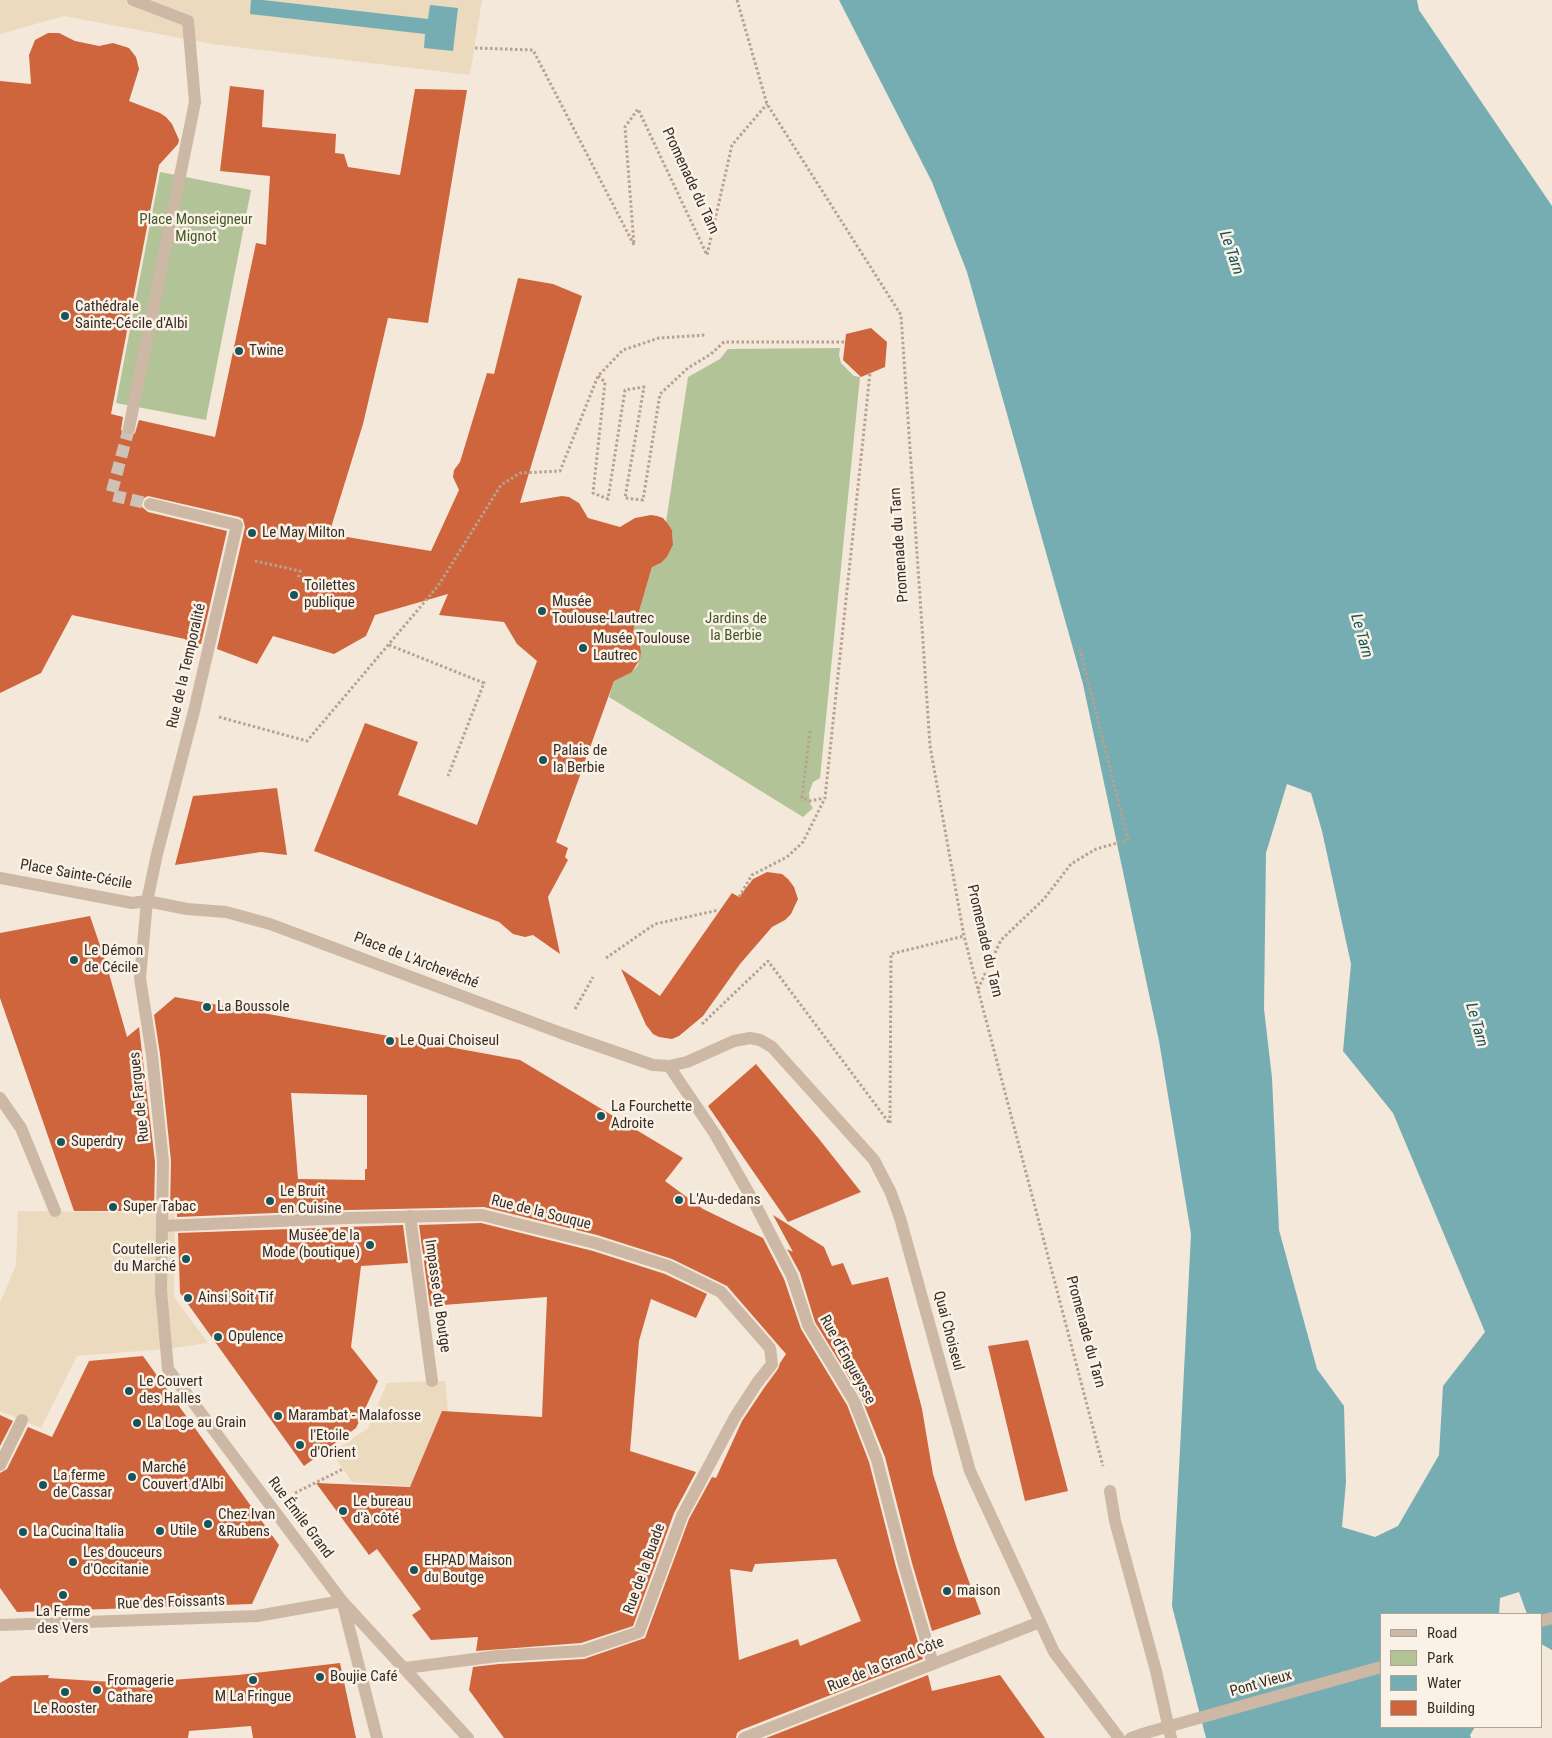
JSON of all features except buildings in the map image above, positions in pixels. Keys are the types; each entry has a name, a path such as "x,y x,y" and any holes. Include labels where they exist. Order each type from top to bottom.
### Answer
{"street":[{"path":"129,428 195,102 188,21 133,0"},
{"name":"Rue de la Temporalité","path":"147,901 156,854 194,710 237,525 150,504"},
{"name":"Place Sainte-Cécile","path":"0,878 132,903 147,901"},
{"name":"Place de L'Archevêché","path":"147,901 187,909 226,912 270,924 561,1034 653,1065 669,1066"},
{"name":"Rue de Fargues","path":"147,901 140,978 152,1055 163,1162 160,1291"},
{"name":"Quai Choiseul","path":"669,1066 687,1062 734,1041 750,1038 760,1040 772,1047 874,1160 891,1193 900,1218 970,1471 1054,1652 1119,1738"},
{"name":"Rue d'Engueysse","path":"669,1066 715,1134 754,1204 792,1276 808,1325 854,1401 877,1460 904,1565 933,1664"},
{"path":"0,1098 22,1128 55,1211"},
{"name":"Rue de la Souque","path":"162,1226 482,1215 595,1243 668,1266 721,1292 770,1348 772,1364"},
{"name":"Impasse du Boutge","path":"410,1216 432,1381"},
{"name":"Rue Émile Grand","path":"160,1291 168,1369 342,1601 468,1738"},
{"name":"Rue de la Buade","path":"405,1668 498,1656 583,1651 639,1632 682,1516 735,1417 772,1364"},
{"path":"0,1465 22,1420"},
{"path":"1110,1491 1115,1521 1156,1671 1171,1738"},
{"path":"342,1601 377,1738"},
{"name":"Rue des Foissants","path":"0,1626 257,1616 342,1601"},
{"name":"Rue de la Grand Côte","path":"744,1738 1040,1622"},
{"name":"Pont Vieux","path":"1131,1738 1380,1666"}],"path":[{"path":"737,0 767,104"},
{"name":"Promenade du Tarn","path":"475,48 533,50 634,245 625,127 638,109 707,255 732,144 767,104 900,315 930,746 964,936 1110,1491"},
{"path":"194,710 307,742 438,586 501,485 520,473 560,470 598,376 624,350 659,338 706,335"},
{"path":"598,376 606,382 593,492 608,499 625,390 644,386 626,498 643,500 660,394 688,368 711,354 724,342 846,342"},
{"path":"739,897 752,875 787,858 802,842 825,798 870,373"},
{"path":"230,555 300,571 298,580"},
{"path":"389,645 484,683 448,776"},
{"path":"978,989 1001,940 1044,899 1071,864 1096,849 1128,840 1080,649"},
{"path":"810,731 802,798 810,801 825,798"},
{"path":"606,958 655,924 720,910"},
{"path":"701,1025 768,961 890,1124 892,954 964,936"},
{"path":"561,1034 592,977"},
{"path":"270,1506 343,1469"}],"green space":[{"name":"Place Monseigneur Mignot","path":"160,172 251,190 206,420 116,403"},
{"name":"Jardins de la Berbie","path":"840,348 841,363 854,376 860,377 820,778 813,782 809,793 810,804 813,808 803,817 609,697 615,677 632,672 638,665 641,652 639,640 633,632 653,564 661,563 667,557 673,545 672,530 666,522 688,377 720,359 728,349"}],"shaded area":[{"path":"0,0 482,0 470,75 212,44 64,16 0,34"},
{"path":"18,1211 175,1213 174,1297 208,1343 166,1349 77,1356 41,1428 0,1411 0,1303 16,1265"},
{"path":"445,1381 448,1411 421,1471 421,1487 352,1482 332,1453 368,1428 387,1383"}],"water":[{"path":"251,0 428,19 430,5 458,8 453,51 424,48 425,34 250,14"},
{"name":"Le Tarn","path":"839,0 1417,0 1419,10 1552,206 1552,1650 1542,1645 1542,1613 1527,1613 1519,1592 1500,1598 1499,1613 1380,1613 1380,1728 1474,1728 1470,1735 1471,1738 1206,1738 1172,1606 1191,1234 1159,1041 1083,684 967,272 932,182","holes":["1287,784 1311,793 1322,831 1351,964 1343,1051 1393,1113 1485,1332 1443,1386 1439,1455 1398,1526 1375,1537 1342,1527 1346,1482 1344,1406 1317,1369 1279,1230 1272,1078 1264,1009 1266,853"]}],"tunnel":[{"path":"129,428 111,495 150,504"}],"place":[{"name":"Cathédrale Sainte-Cécile d'Albi","path":"65,316"},
{"name":"Twine","path":"239,351"},
{"name":"Le May Milton","path":"252,533"},
{"name":"Toilettes publique","path":"294,595"},
{"name":"Musée Toulouse-Lautrec","path":"542,611"},
{"name":"Musée Toulouse Lautrec","path":"583,648"},
{"name":"Palais de la Berbie","path":"543,760"},
{"name":"Le Démon de Cécile","path":"74,960"},
{"name":"La Boussole","path":"207,1007"},
{"name":"Le Quai Choiseul","path":"390,1041"},
{"name":"La Fourchette Adroite","path":"601,1116"},
{"name":"Superdry","path":"61,1142"},
{"name":"L'Au-dedans","path":"679,1200"},
{"name":"Le Bruit en Cuisine","path":"270,1201"},
{"name":"Super Tabac","path":"113,1207"},
{"name":"Musée de la Mode (boutique)","path":"370,1245"},
{"name":"Coutellerie du Marché","path":"186,1259"},
{"name":"Ainsi Soit Tif","path":"188,1298"},
{"name":"Opulence","path":"218,1337"},
{"name":"Le Couvert des Halles","path":"129,1391"},
{"name":"Marambat - Malafosse","path":"278,1416"},
{"name":"La Loge au Grain","path":"137,1423"},
{"name":"l'Etoile d'Orient","path":"300,1445"},
{"name":"Marché Couvert d'Albi","path":"132,1477"},
{"name":"La ferme de Cassar","path":"43,1485"},
{"name":"Le bureau d'à côté","path":"343,1511"},
{"name":"Chez Ivan &Rubens","path":"208,1524"},
{"name":"Utile","path":"160,1531"},
{"name":"La Cucina Italia","path":"23,1532"},
{"name":"Les douceurs d'Occitanie","path":"73,1562"},
{"name":"EHPAD Maison du Boutge","path":"414,1570"},
{"name":"maison","path":"947,1591"},
{"name":"La Ferme des Vers","path":"63,1595"},
{"name":"Boujie Café","path":"320,1677"},
{"name":"M La Fringue","path":"253,1680"},
{"name":"Fromagerie Cathare","path":"97,1690"},
{"name":"Le Rooster","path":"65,1692"}]}
